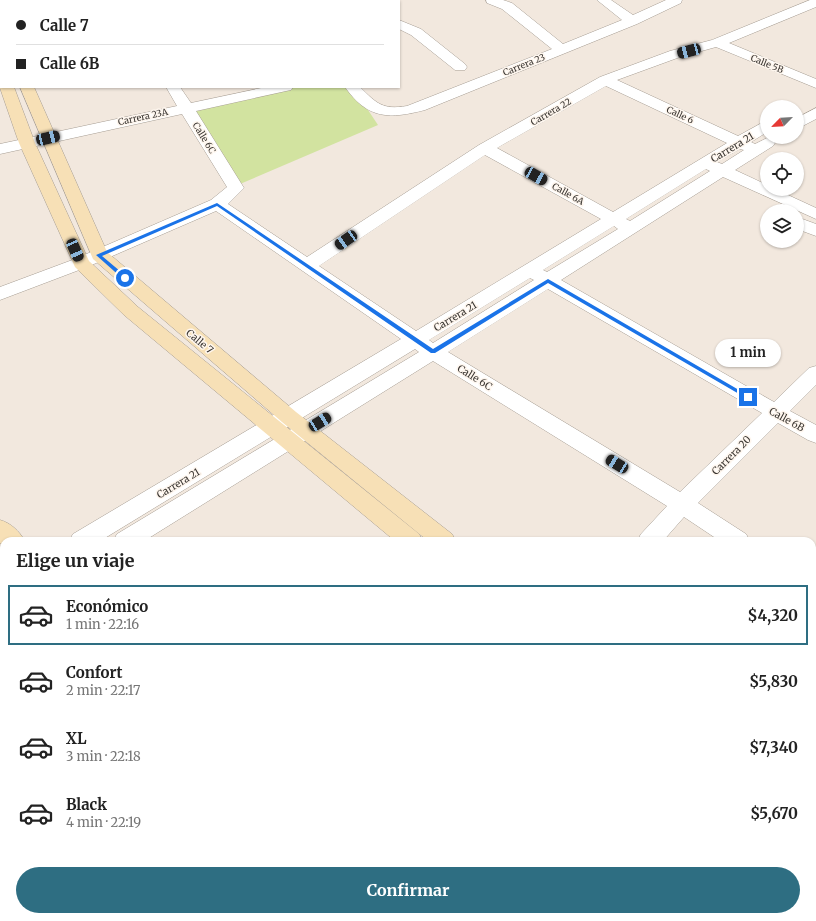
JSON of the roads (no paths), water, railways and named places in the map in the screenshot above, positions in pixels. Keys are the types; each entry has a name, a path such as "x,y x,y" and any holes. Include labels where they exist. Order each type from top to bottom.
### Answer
{"main road":[{"name":"Calle 7","path":"7,88 27,143 81,263 131,311 406,537"},
{"name":"Calle 7","path":"27,88 99,255 290,417 439,537"},
{"path":"0,529 9,537"}],"street":[{"path":"492,0 504,3 562,50"},
{"path":"603,0 632,21"},
{"name":"Carrera 23","path":"353,88 369,106 380,111 402,112 420,107 562,50 632,21 676,0"},
{"name":"Carrera 22","path":"308,265 485,148 605,80 675,54 717,43 816,2"},
{"path":"400,24 416,32 460,67"},
{"name":"Calle 5B","path":"717,43 816,84"},
{"name":"Calle 6","path":"605,80 747,146"},
{"name":"Calle 6C","path":"174,88 236,188 217,204 433,352 682,504 732,537"},
{"name":"Carrera 23A","path":"0,149 281,88"},
{"path":"804,115 814,102"},
{"name":"Carrera 21","path":"132,537 289,442 631,228 707,172 747,146 760,132"},
{"name":"Carrera 21","path":"747,146 760,142"},
{"name":"Calle 6A","path":"485,148 631,228"},
{"path":"707,172 761,204"},
{"path":"707,172 816,214"},
{"name":"Carrera 21","path":"88,537 272,428 614,219 707,172"},
{"path":"0,294 81,263 217,204"},
{"path":"804,225 816,231"},
{"name":"Calle 6B","path":"530,270 816,435"},
{"name":"Carrera 20","path":"653,537 682,504 816,373"}]}
